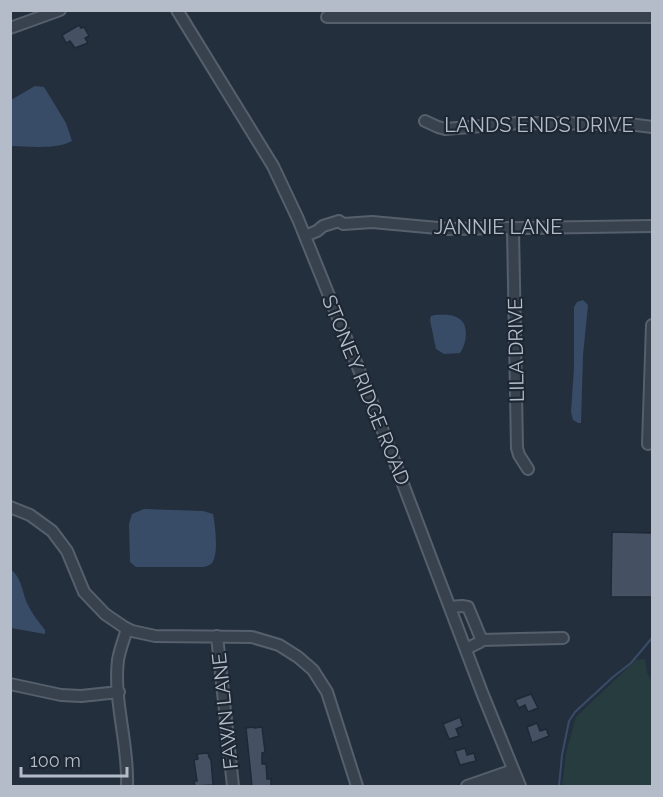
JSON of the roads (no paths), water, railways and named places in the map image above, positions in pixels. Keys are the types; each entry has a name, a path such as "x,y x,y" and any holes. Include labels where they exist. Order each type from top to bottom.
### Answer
{"street":[{"path":"10,28 60,10"},
{"name":"STONEY RIDGE ROAD","path":"177,10 273,165 305,236 370,397 517,779"},
{"path":"327,17 652,16"},
{"name":"LANDS ENDS DRIVE","path":"425,121 445,129 519,123 629,124 652,127"},
{"name":"JANNIE LANE","path":"305,236 317,231 324,233 340,229 343,224 364,222 438,228 652,226"},
{"name":"LILA DRIVE","path":"513,229 517,448 522,462 528,469"},
{"path":"648,444 652,325"},
{"path":"10,507 30,515 52,531 67,551 84,592 112,620 127,628 154,636 247,636 292,652 313,670 325,687 357,786"},
{"path":"450,607 468,607 482,640"},
{"path":"127,628 118,658 118,692 127,786"},
{"name":"FAWN LANE","path":"218,636 232,786"},
{"path":"466,649 482,640 563,638"},
{"path":"10,684 62,695 81,696 118,692"},
{"path":"467,786 517,779"},
{"path":"491,786 517,779"}],"water":[{"path":"35,86 44,87 66,123 72,141 50,147 11,146 11,100"},
{"path":"583,300 588,305 583,355 581,423 578,423 573,420 571,412 574,307 577,302"},
{"path":"431,316 454,316 464,323 466,339 460,353 444,354 436,349 430,320"},
{"path":"144,509 203,511 213,514 216,546 212,563 204,567 136,567 130,562 129,524 132,514"},
{"path":"10,569 17,576 28,605 45,630 45,634 11,628"}],"waterway":[{"path":"559,786 569,721 575,712 631,663 652,638"}]}
